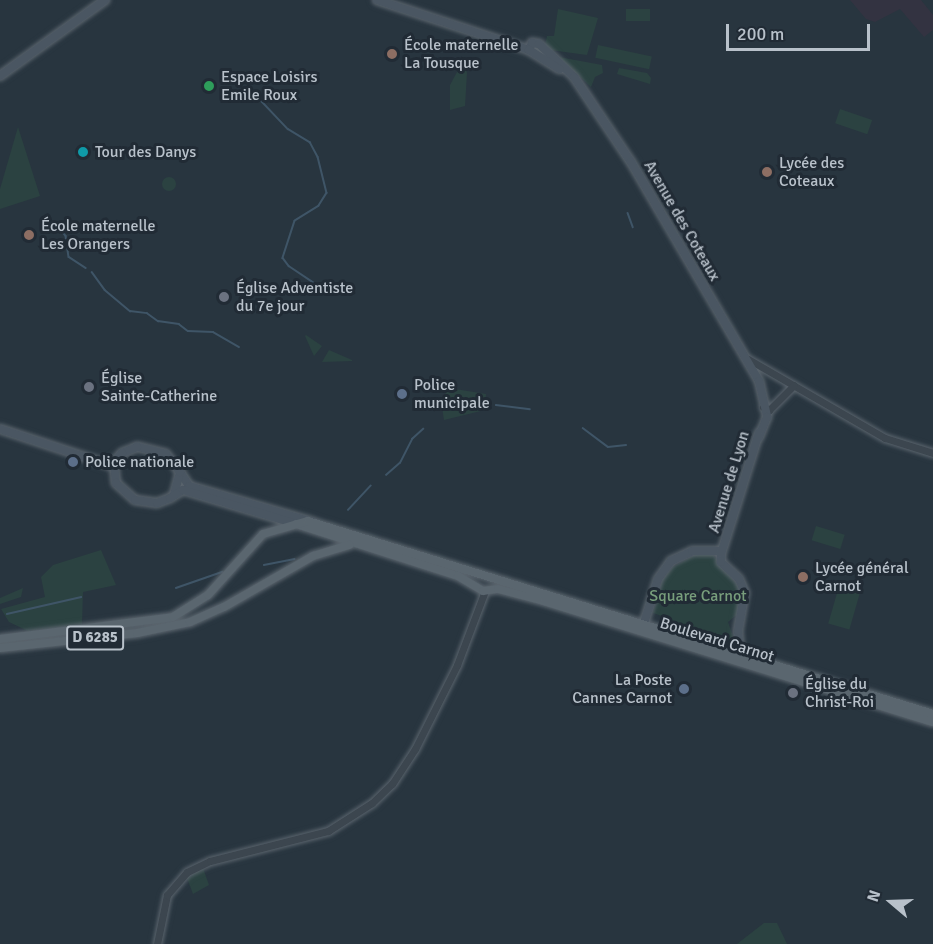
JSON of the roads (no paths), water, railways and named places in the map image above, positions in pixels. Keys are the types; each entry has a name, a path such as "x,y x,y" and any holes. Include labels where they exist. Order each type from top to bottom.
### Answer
{"main road":[{"path":"0,76 105,0"},
{"name":"Avenue des Coteaux","path":"377,0 529,50 578,82"},
{"path":"529,50 534,43 541,46 538,55"},
{"name":"Avenue des Coteaux","path":"541,46 578,82 631,162 748,359 756,376 766,410 759,437"},
{"name":"Avenue des Coteaux","path":"759,386 763,421"},
{"path":"0,429 112,466"},
{"name":"Avenue de Lyon","path":"722,551 759,437"},
{"path":"147,447 170,457 180,472 174,495 157,502 135,500 116,483 112,466 126,450 147,447"},
{"name":"Boulevard Carnot","path":"180,472 189,486 312,522 353,544 485,588 544,601 933,722"},
{"name":"Boulevard Carnot","path":"174,495 183,490 296,524 494,578 933,714"},
{"name":"Boulevard Carnot","path":"296,524 312,522"},
{"name":"D 6285","path":"0,639 173,617 208,595 263,534 296,524"},
{"path":"313,556 329,532"},
{"name":"D 6285","path":"0,648 137,633 190,622 224,607 313,556 353,544"},
{"path":"640,622 648,609 661,574 671,561 692,550 722,551 721,562 735,574 744,593 738,631 741,653"},
{"path":"482,575 485,588"},
{"path":"485,588 494,578"}],"street":[{"path":"748,359 885,438 933,453"},
{"path":"756,376 765,368"},
{"path":"761,401 766,410 794,385"},
{"path":"157,943 167,895 187,872 210,861 328,831 370,805 392,784 414,751 457,664 485,588"}],"waterway":[{"path":"253,92 288,129 310,142 318,157 327,193 319,206 295,221 283,258 289,266 313,282"},
{"path":"628,213 633,227"},
{"path":"60,229 66,236 69,257 86,268"},
{"path":"92,272 105,290 130,311 147,313 158,321 179,324 188,331 213,332 239,347"},
{"path":"496,405 530,409"},
{"path":"583,428 608,447 626,445"},
{"path":"386,475 400,463 412,439 423,429"},
{"path":"348,510 370,486"},
{"path":"264,565 294,559"},
{"path":"176,588 222,572"},
{"path":"7,614 81,597"}],"place":[{"name":"École maternelle La Tousque","path":"392,54"},
{"name":"Espace Loisirs Emile Roux","path":"209,86"},
{"name":"Tour des Danys","path":"83,152"},
{"name":"Lycée des Coteaux","path":"767,172"},
{"name":"École maternelle Les Orangers","path":"29,235"},
{"name":"Église Adventiste du 7e jour","path":"224,297"},
{"name":"Église Sainte-Catherine","path":"89,387"},
{"name":"Police municipale","path":"402,394"},
{"name":"Police nationale","path":"73,462"},
{"name":"Lycée général Carnot","path":"803,577"},
{"name":"La Poste Cannes Carnot","path":"684,689"},
{"name":"Église du Christ-Roi","path":"793,693"}],"park label":[{"name":"Square Carnot","path":"698,596"}]}
